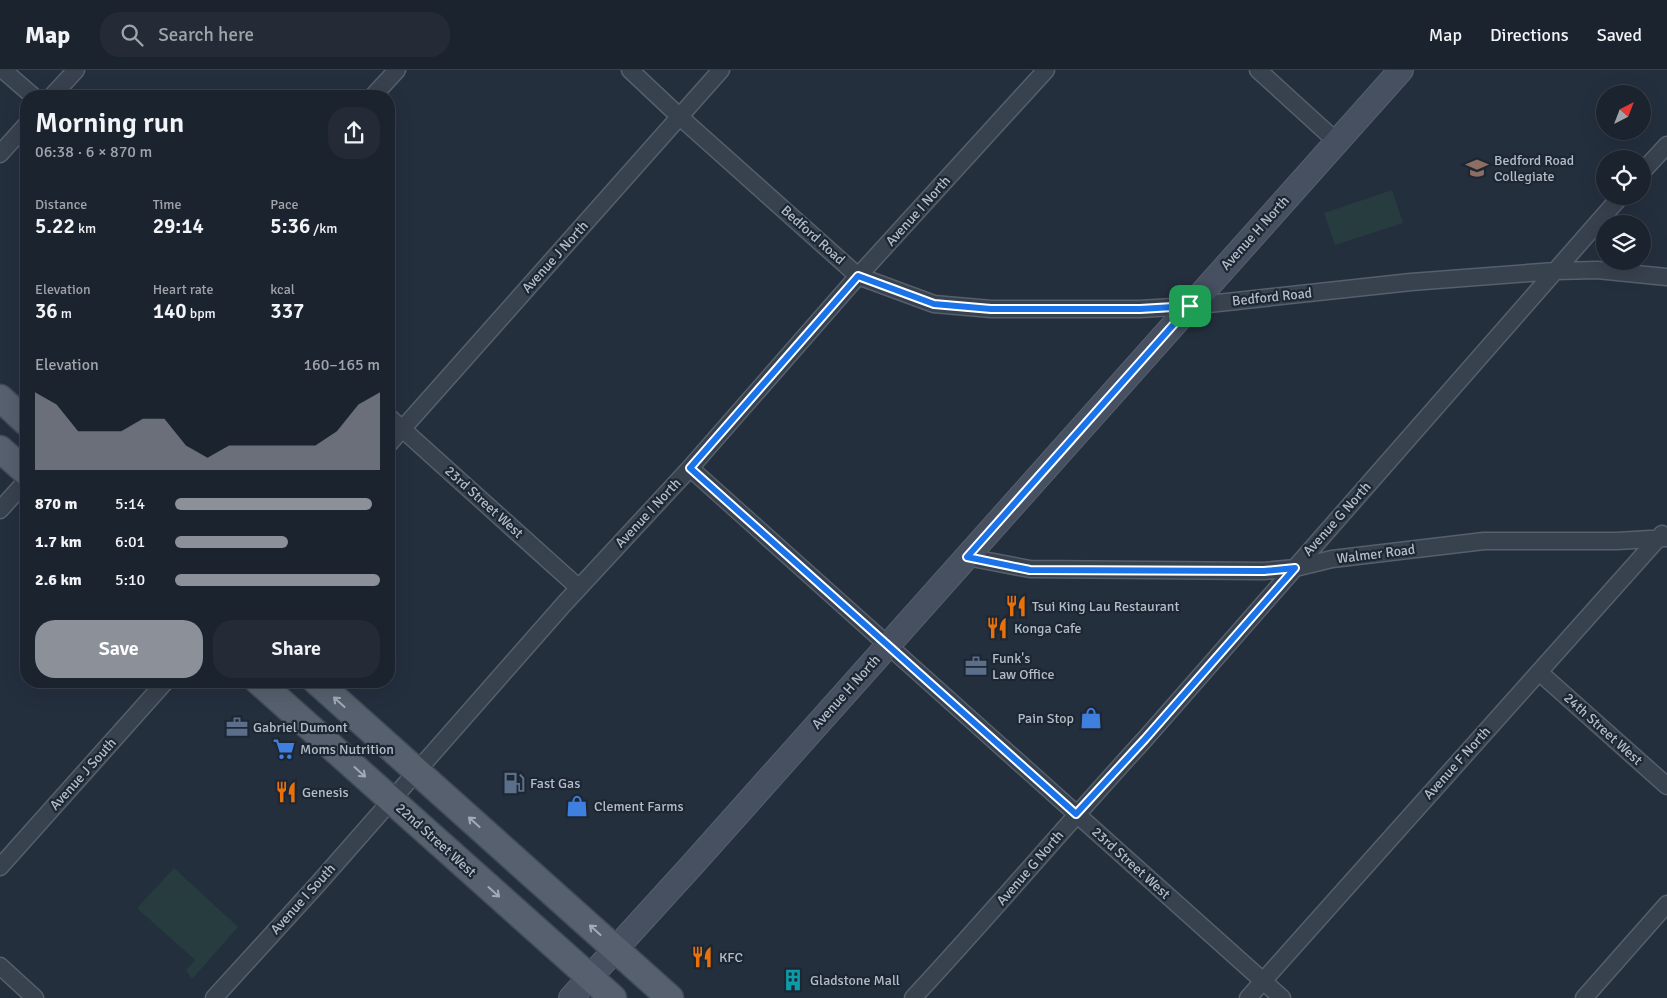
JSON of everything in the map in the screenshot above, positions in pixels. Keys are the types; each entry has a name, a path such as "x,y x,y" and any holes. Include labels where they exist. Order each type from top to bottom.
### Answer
{"main road":[{"path":"0,398 20,416"},
{"path":"0,449 20,467"},
{"name":"22nd Street West","path":"266,688 613,998"},
{"path":"324,688 670,998"}],"street":[{"path":"3,70 26,90"},
{"path":"58,90 76,70"},
{"path":"379,90 397,70"},
{"name":"Bedford Road","path":"630,70 858,276 934,304 991,309 1140,309 1190,306 1410,282 1555,271 1597,270 1667,277"},
{"name":"Avenue J North","path":"395,436 721,70"},
{"name":"Avenue I North","path":"391,799 579,588 690,468 858,276 1046,70"},
{"path":"1258,70 1337,142"},
{"name":"Avenue H North","path":"571,998 967,557 1400,70"},
{"path":"0,154 20,132"},
{"path":"1651,162 1667,145"},
{"name":"Avenue G North","path":"913,998 1145,739 1446,398 1613,205"},
{"name":"23rd Street West","path":"395,423 579,588"},
{"name":"23rd Street West","path":"690,468 1282,998"},
{"path":"0,510 20,488"},
{"name":"Walmer Road","path":"967,557 1030,570 1264,571 1295,568 1332,559 1484,541 1617,540 1664,535"},
{"name":"Avenue F North","path":"1248,998 1664,535"},
{"name":"24th Street West","path":"1539,672 1667,786"},
{"name":"Avenue J South","path":"0,867 160,688"},
{"name":"Avenue I South","path":"214,998 316,886 391,799"},
{"path":"1584,998 1667,904"},
{"path":"0,966 36,998"}],"green space":[{"path":"1392,190 1403,223 1335,245 1324,213"},
{"path":"174,868 238,927 192,979 186,970 195,960 139,910 138,907"}],"place":[{"name":"Bedford Road Collegiate","path":"1477,168"},
{"name":"Tsui King Lau Restaurant","path":"1016,606"},
{"name":"Konga Cafe","path":"997,628"},
{"name":"Funk's Law Office","path":"976,666"},
{"name":"Pain Stop","path":"1091,718"},
{"name":"Gabriel Dumont","path":"237,727"},
{"name":"Moms Nutrition","path":"284,749"},
{"name":"Fast Gas","path":"514,783"},
{"name":"Genesis","path":"286,792"},
{"name":"Clement Farms","path":"577,806"},
{"name":"KFC","path":"702,957"},
{"name":"Gladstone Mall","path":"793,980"}],"route":[{"path":"858,276 934,304 991,309 1140,309 1190,306 967,557 1030,570 1264,571 1295,568 1145,739 1076,814 921,673 906,662 690,468 858,276"}]}
